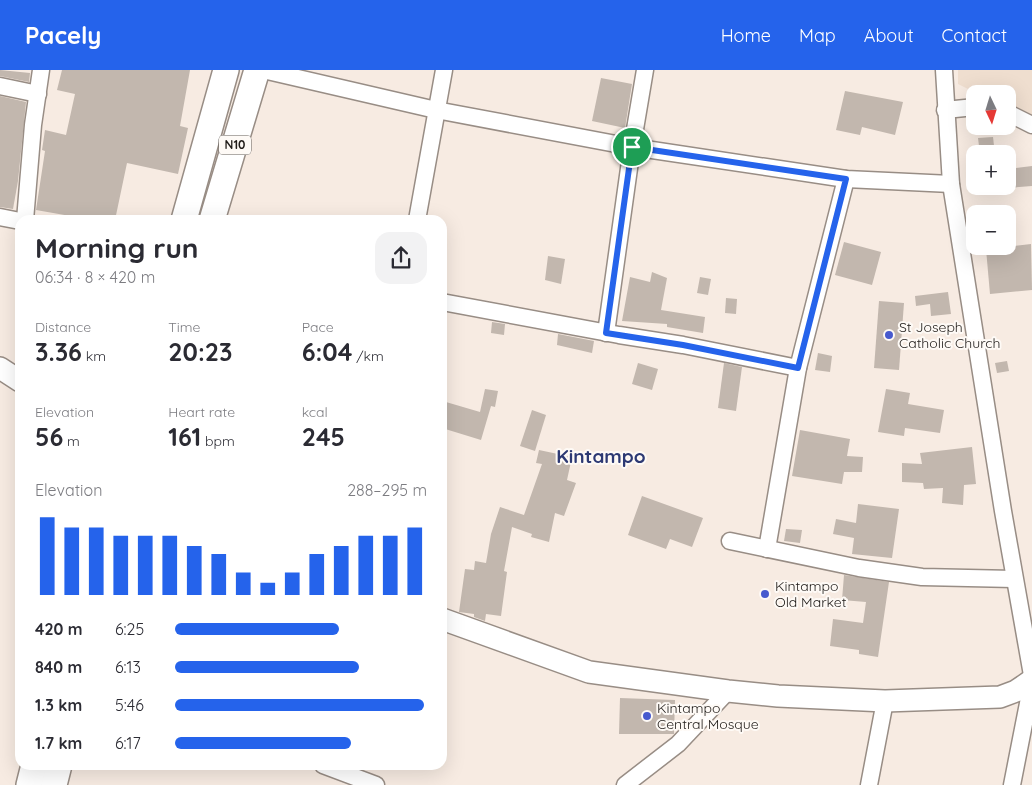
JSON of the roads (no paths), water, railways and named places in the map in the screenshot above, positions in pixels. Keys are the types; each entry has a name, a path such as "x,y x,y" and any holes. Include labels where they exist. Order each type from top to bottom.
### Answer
{"highway":[{"name":"N10","path":"185,215 226,70"},
{"name":"N10","path":"214,215 257,70"},
{"path":"200,162 228,167"},
{"path":"29,785 33,770"},
{"path":"54,785 58,770"}],"main road":[{"path":"0,368 15,378"},
{"path":"447,621 589,672 728,691 885,701 1000,697 1016,691 1032,681"}],"street":[{"path":"26,215 41,70"},
{"path":"263,70 436,110 632,147 846,179 951,184"},
{"path":"418,215 444,70"},
{"path":"606,333 632,147 645,70"},
{"path":"944,70 951,184 1014,579 1032,675"},
{"path":"0,86 38,94"},
{"path":"945,110 966,108"},
{"path":"1016,117 1032,126"},
{"path":"767,549 798,368 846,179"},
{"path":"0,217 15,220"},
{"path":"447,303 606,333 683,345 798,368"},
{"path":"730,541 860,568 922,577 1014,579"},
{"path":"1012,785 1032,681"},
{"path":"625,785 678,744 728,691"},
{"path":"869,785 885,701"},
{"path":"336,770 376,785"}],"place":[{"name":"St Joseph Catholic Church","path":"889,335"},
{"name":"Kintampo Old Market","path":"765,594"},
{"name":"Kintampo Central Mosque","path":"647,716"}],"district":[{"name":"Kintampo","path":"601,456"}]}
